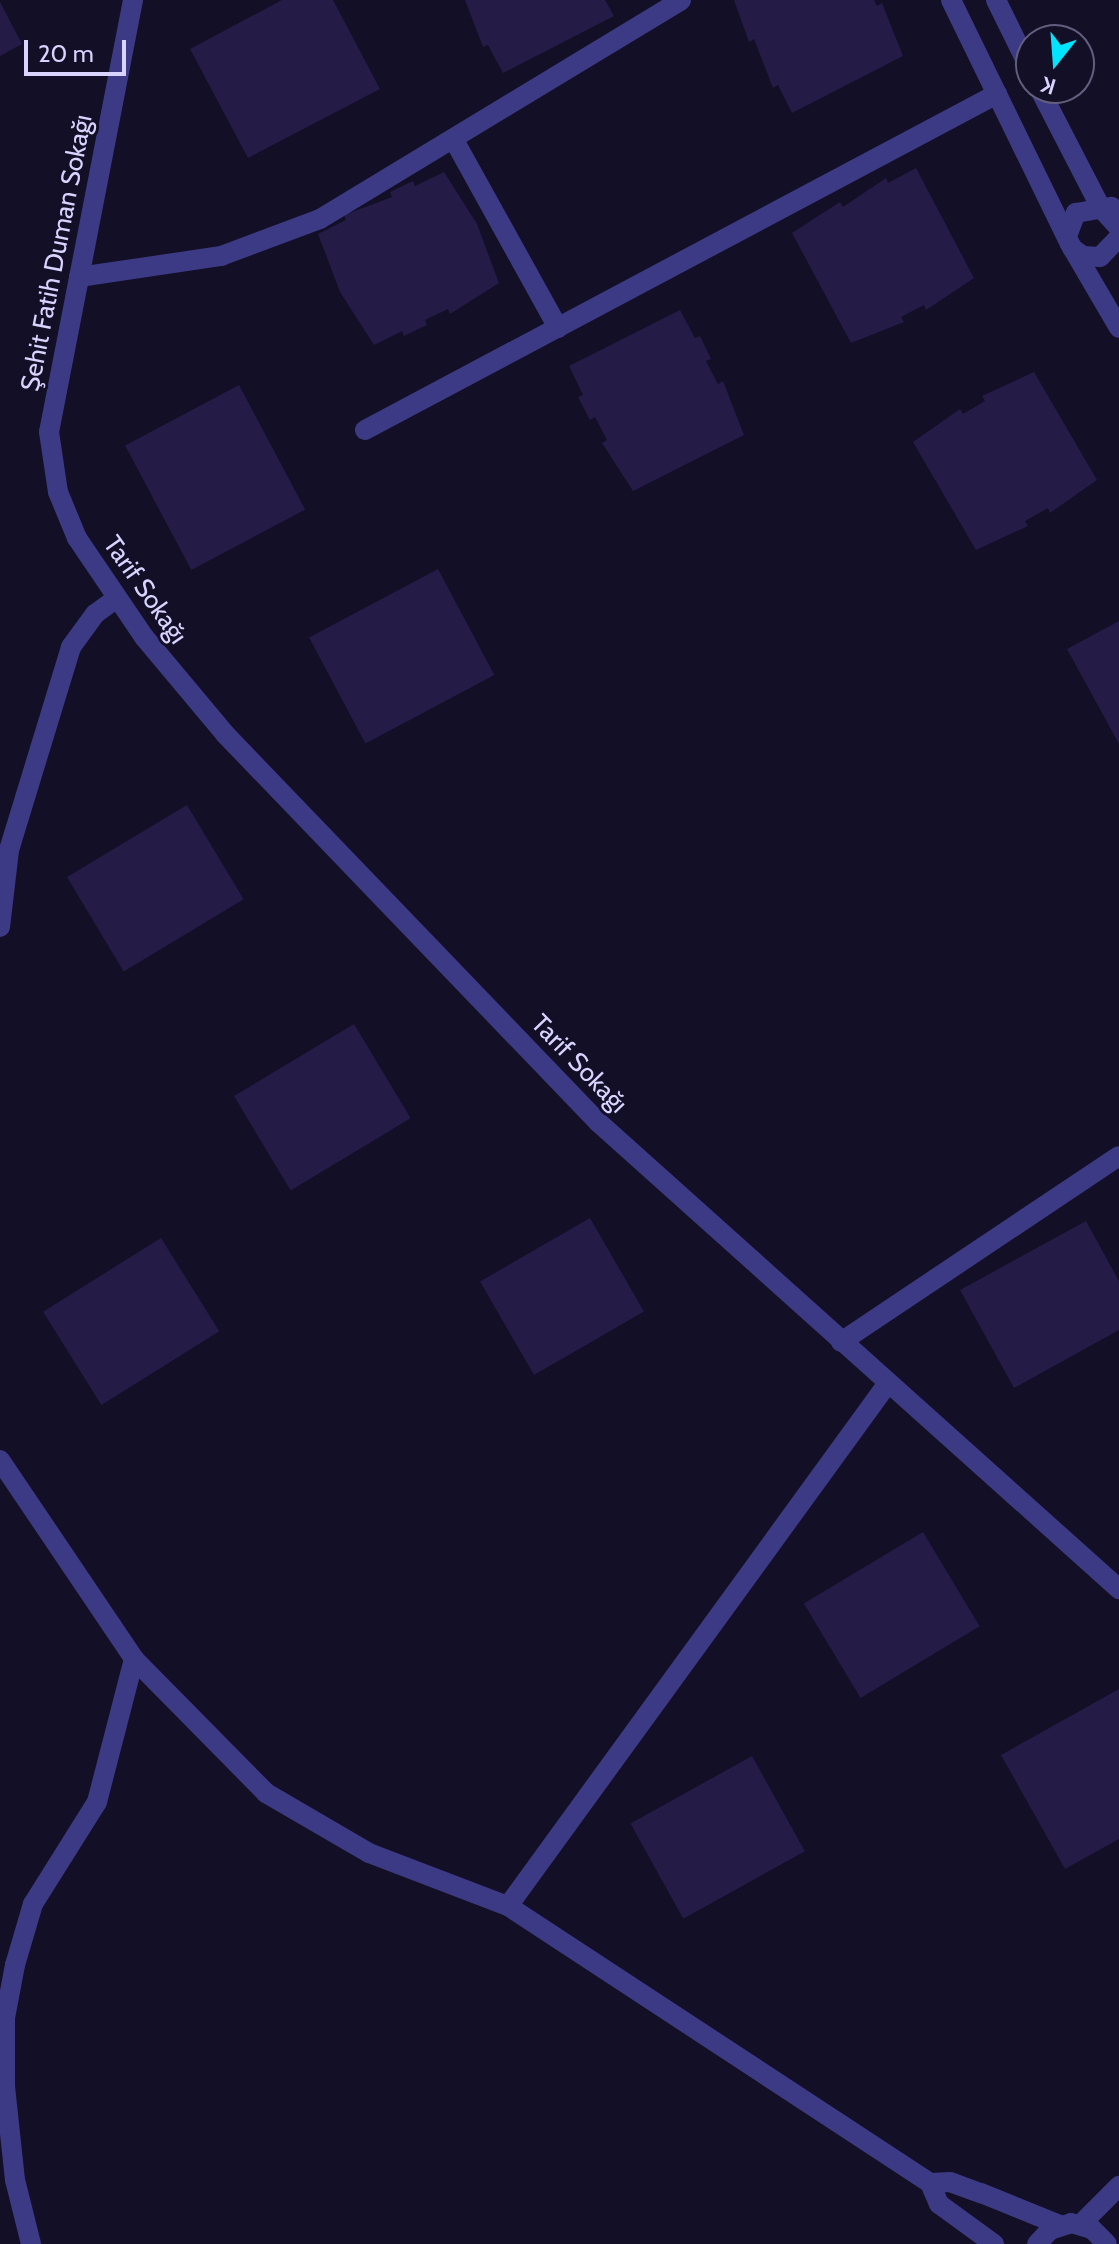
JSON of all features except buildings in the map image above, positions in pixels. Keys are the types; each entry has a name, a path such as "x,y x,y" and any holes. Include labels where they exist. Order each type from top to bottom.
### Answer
{"street":[{"name":"Şehit Fatih Duman Sokağı","path":"66,515 51,462 49,432 133,0"},
{"path":"79,277 174,267 271,240 320,219 681,0"},
{"path":"951,0 1068,240 1119,328"},
{"path":"996,0 1015,39"},
{"path":"365,430 997,94"},
{"path":"1049,104 1110,207 1119,228"},
{"path":"454,140 558,328"},
{"path":"1068,240 1076,213 1110,207"},
{"path":"1068,240 1083,256 1100,257 1119,237"},
{"name":"Tarif Sokağı","path":"66,515 116,599 225,734 598,1122 1119,1589"},
{"path":"0,927 9,850 71,647 95,614 116,599"},
{"path":"841,1342 1119,1156"},
{"path":"508,1906 888,1383"},
{"path":"0,1460 134,1659 266,1793 369,1853 508,1906 930,2183 939,2204 994,2244"},
{"path":"31,2244 15,2180 5,2086 7,2005 33,1904 97,1802 134,1659"},
{"path":"930,2183 950,2182 1060,2225 1081,2224 1107,2244"},
{"path":"1081,2224 1119,2186"},
{"path":"1037,2244 1060,2225"}]}
